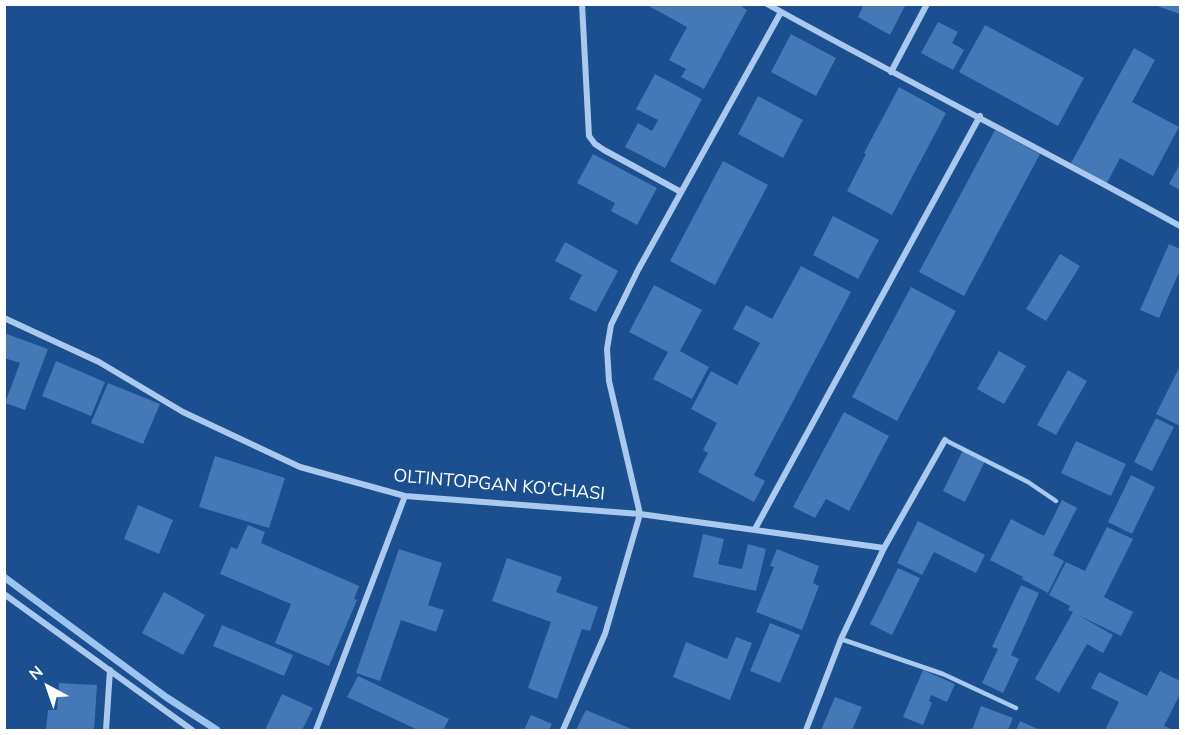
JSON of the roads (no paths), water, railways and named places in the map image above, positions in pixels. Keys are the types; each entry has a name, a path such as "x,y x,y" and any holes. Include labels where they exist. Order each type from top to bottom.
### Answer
{"street":[{"path":"582,4 587,123 590,136 595,144 604,150 681,192"},
{"path":"767,4 891,72 980,116 1180,226"},
{"path":"891,72 927,4"},
{"path":"563,730 605,634 640,514 609,381 607,349 611,325 638,270 781,12"},
{"path":"755,529 980,116"},
{"name":"OLTINTOPGAN KO'CHASI","path":"4,318 99,362 183,411 300,467 405,496 640,514 884,548"},
{"path":"806,730 841,639 884,548 945,440"},
{"path":"316,730 405,496"},
{"path":"4,594 192,730"},
{"path":"106,730 110,670"}],"lane":[{"path":"945,440 1028,482 1056,501"},
{"path":"841,639 944,674 1016,708"}],"waterway":[{"path":"4,577 166,697 217,730"}]}
